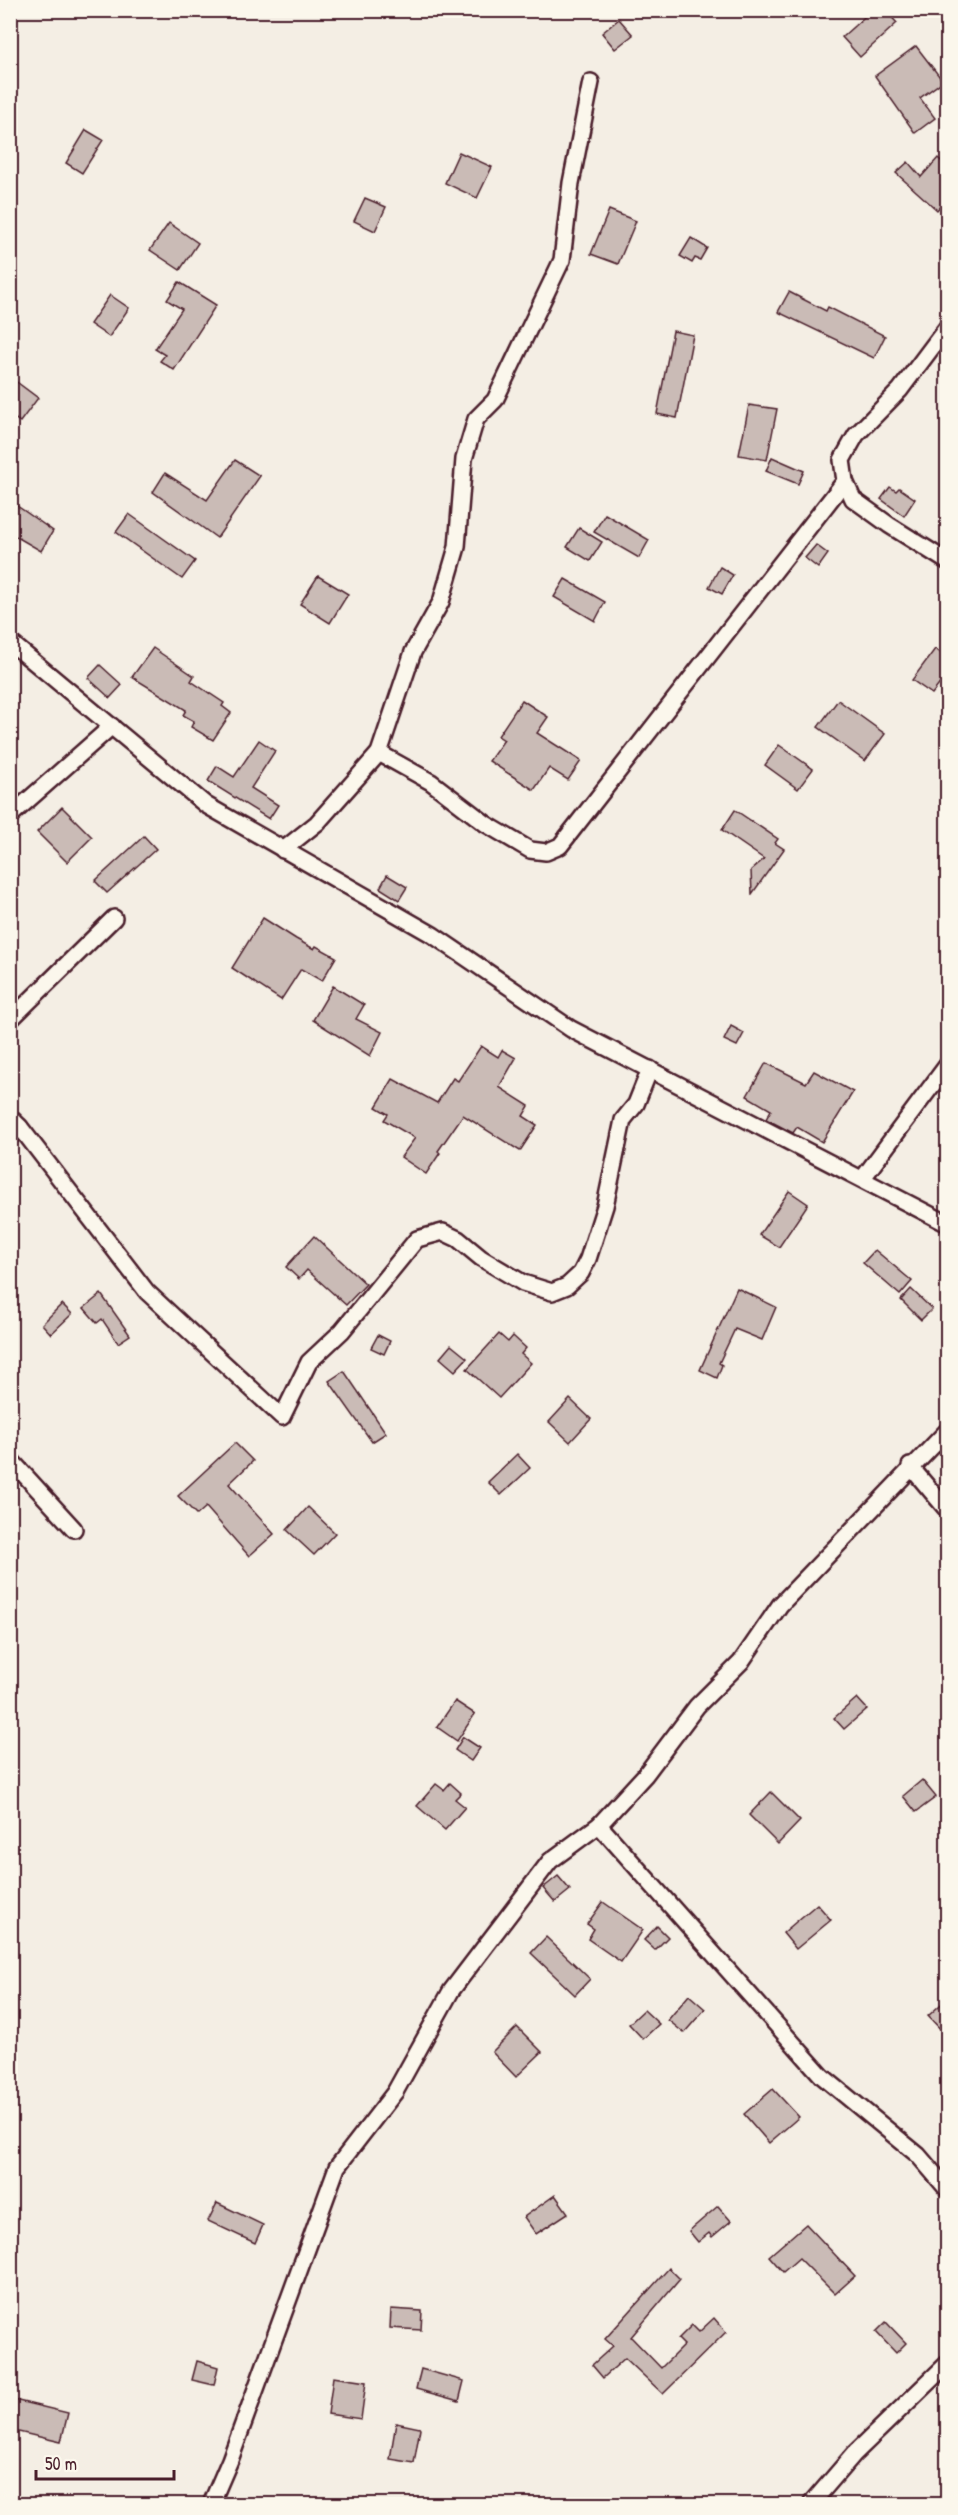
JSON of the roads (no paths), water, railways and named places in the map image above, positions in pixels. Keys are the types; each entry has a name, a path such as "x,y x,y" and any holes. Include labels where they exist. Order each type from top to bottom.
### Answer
{"street":[{"path":"283,850 317,822 379,753 413,652 441,602 457,547 464,459 476,420 495,400 534,324 562,260 571,183 591,82"},
{"path":"948,326 900,390 856,435 842,460 845,481 853,499 948,562"},
{"path":"379,753 431,782 486,824 530,850 546,852 560,846 845,481"},
{"path":"10,642 206,805 433,934 571,1029 863,1178 948,1224"},
{"path":"10,816 112,726"},
{"path":"10,1020 114,918"},
{"path":"863,1178 948,1064"},
{"path":"14,1127 147,1292 282,1417 309,1362 342,1331 417,1239 443,1232 458,1239 481,1258 523,1283 552,1292 567,1286 581,1273 588,1259 605,1206 623,1120 636,1104 650,1068"},
{"path":"211,2505 230,2460 337,2167 395,2092 451,1990 550,1861 599,1825 645,1775 697,1706 741,1662 780,1605 910,1466 948,1430"},
{"path":"10,1460 74,1529"},
{"path":"910,1466 948,1511"},
{"path":"599,1825 822,2076 918,2156 948,2190"},
{"path":"812,2505 854,2454 948,2363"}]}
